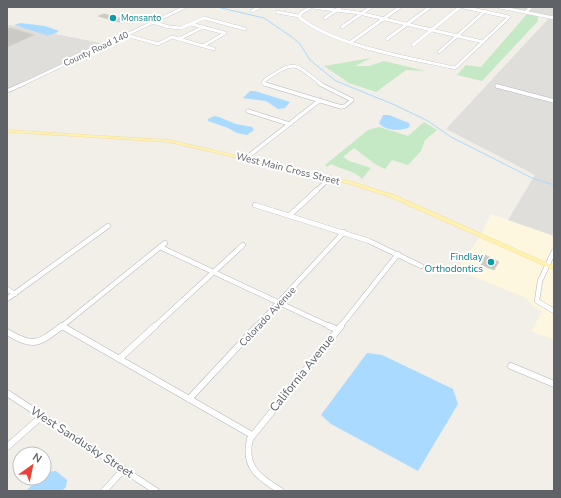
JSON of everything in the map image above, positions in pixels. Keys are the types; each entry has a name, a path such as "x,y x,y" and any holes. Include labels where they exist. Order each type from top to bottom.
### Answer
{"main road":[{"name":"West Main Cross Street","path":"7,131 161,140 330,178 392,196 554,268"}],"street":[{"name":"County Road 140","path":"7,91 185,7"},
{"path":"252,11 260,7"},
{"path":"299,16 311,7 361,13 483,42"},
{"path":"325,18 341,7"},
{"path":"342,27 371,7"},
{"path":"351,42 400,7"},
{"path":"387,39 430,7"},
{"path":"413,45 460,7"},
{"path":"277,12 299,16 304,22 319,31 351,42 455,68 508,17 485,12 476,8 463,7"},
{"path":"499,7 554,18"},
{"path":"526,12 531,7"},
{"path":"439,52 485,12"},
{"path":"153,22 183,28 204,18 245,30"},
{"path":"191,24 225,33 203,46"},
{"path":"214,30 226,24"},
{"path":"179,39 203,27"},
{"path":"126,35 158,44 172,37 214,49"},
{"path":"296,65 322,85 352,100 343,107 320,100 263,82 283,68 296,65"},
{"path":"497,86 554,101"},
{"path":"246,158 320,100"},
{"path":"248,111 289,124"},
{"path":"290,215 330,178"},
{"path":"255,205 369,241 421,266"},
{"path":"7,299 108,226"},
{"name":"Colorado Avenue","path":"189,399 344,232"},
{"path":"7,332 25,342 34,343 44,340 165,243"},
{"path":"119,359 243,245"},
{"path":"160,247 336,329"},
{"path":"554,251 546,265 537,293 537,301 554,310"},
{"name":"California Avenue","path":"281,491 265,482 253,470 247,454 247,446 252,435 398,254"},
{"path":"7,289 15,294"},
{"path":"62,326 252,435"},
{"path":"511,366 554,384"},
{"name":"West Sandusky Street","path":"7,393 156,491"},
{"path":"7,447 42,416"},
{"path":"104,491 124,469"}],"shaded area":[{"path":"498,7 554,7 554,236 508,220 535,175 446,129 549,18"},
{"path":"9,25 106,44 7,91 7,26"},
{"path":"491,214 554,236 554,340 532,331 542,311 534,307 526,298 457,270 481,235"}],"green space":[{"path":"527,14 538,17 538,21 482,81 457,75 466,65 481,67"},
{"path":"371,58 355,66 369,66 384,61 425,71 406,70 376,92 349,83 324,66"},
{"path":"424,122 437,130 425,140 421,151 408,165 392,160 385,169 375,164 354,148 343,157 349,161 371,168 362,179 352,172 331,164 327,167 325,165 368,130 379,127 408,136"}],"water":[{"path":"20,23 45,26 59,31 46,36 14,25"},
{"path":"250,91 255,91 290,102 285,108 278,109 266,101 243,98"},
{"path":"383,115 389,115 409,123 410,125 408,128 401,130 385,128 379,123"},
{"path":"214,116 236,124 252,127 254,130 247,135 237,133 208,121 208,119"},
{"path":"367,353 382,355 453,389 458,404 418,471 331,424 321,415"},
{"path":"56,471 67,480 66,487 62,491 26,491 31,486 52,486 52,472"}],"building":[{"name":"Monsanto","path":"104,14 128,20 122,23 98,16"},
{"path":"11,28 34,35 7,47 7,29"},
{"name":"Findlay Orthodontics","path":"485,255 499,262 494,270 481,265 484,260 482,259"}],"waterway":[{"path":"217,7 264,18 292,37 300,44 310,60 336,81 395,105 428,121 451,137 532,178 554,185"}],"place":[{"name":"Monsanto","path":"113,18"},
{"name":"Findlay Orthodontics","path":"491,262"}]}
